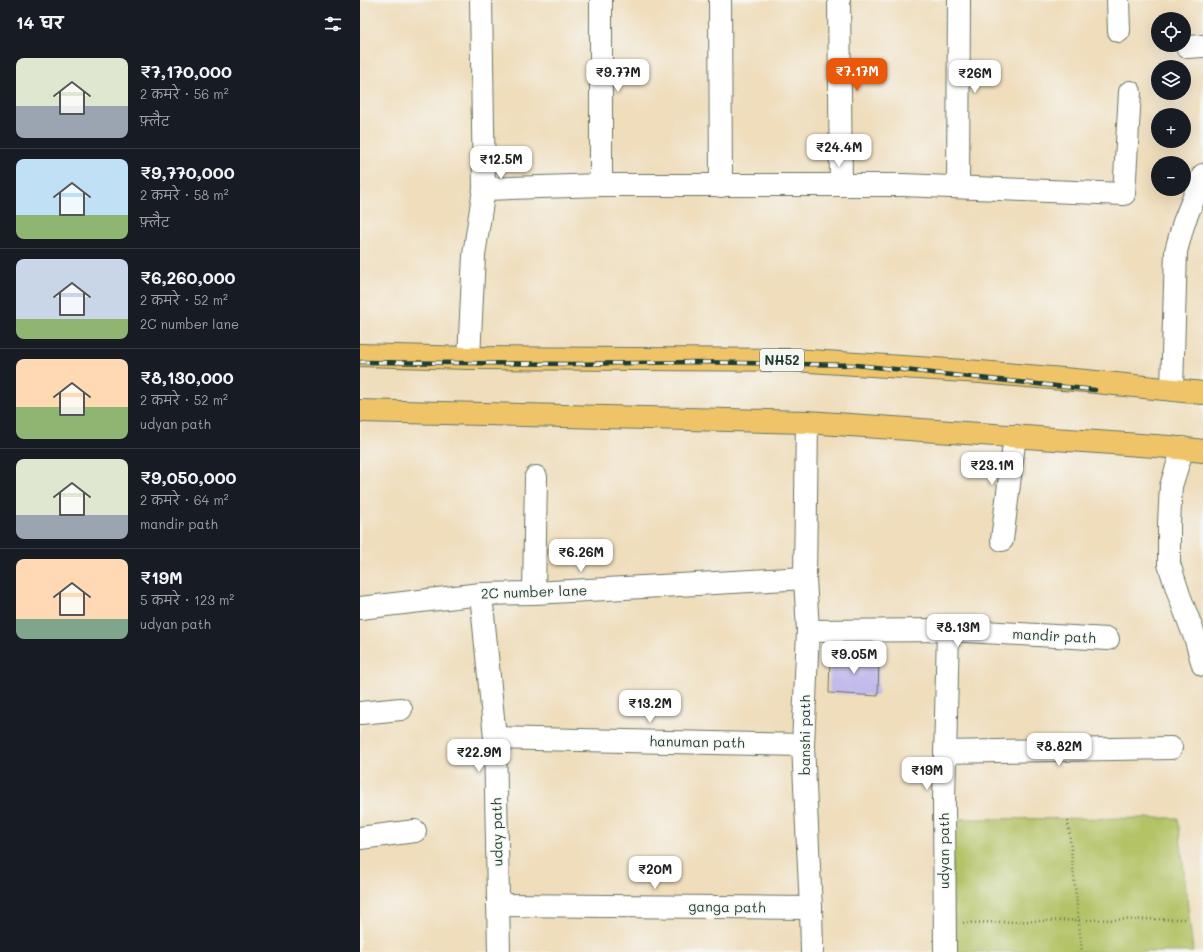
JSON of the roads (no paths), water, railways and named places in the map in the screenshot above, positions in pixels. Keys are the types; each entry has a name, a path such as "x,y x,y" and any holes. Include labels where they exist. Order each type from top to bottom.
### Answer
{"highway":[{"name":"NH52","path":"360,355 468,358 794,360 980,372 1203,393"},
{"path":"360,411 807,422 1193,449"}],"street":[{"path":"468,358 474,255 484,188 481,0"},
{"path":"601,0 601,185"},
{"path":"720,0 721,186"},
{"path":"840,0 841,185"},
{"path":"958,188 959,0"},
{"path":"1118,0 1119,31"},
{"path":"484,188 601,185 903,185 1124,194 1130,92"},
{"path":"1172,390 1176,251 1184,222 1203,175"},
{"name":"banshi path","path":"807,422 805,578 808,631 803,745 812,952"},
{"path":"1002,540 1015,436"},
{"path":"1193,449 1171,486 1169,564 1193,608 1196,640 1203,665"},
{"path":"534,593 536,477"},
{"name":"2C number lane","path":"360,608 481,594 534,593 805,578"},
{"name":"uday path","path":"481,594 495,738 499,952"},
{"name":"mandir path","path":"808,631 948,630 1108,639"},
{"name":"udyan path","path":"945,952 944,801 948,630"},
{"path":"360,713 401,709"},
{"name":"hanuman path","path":"495,738 803,745"},
{"path":"945,752 1171,748"},
{"path":"360,838 415,831"},
{"name":"ganga path","path":"498,905 811,908"}],"railway":[{"path":"360,362 571,364 695,362 856,365 1095,390"}]}
